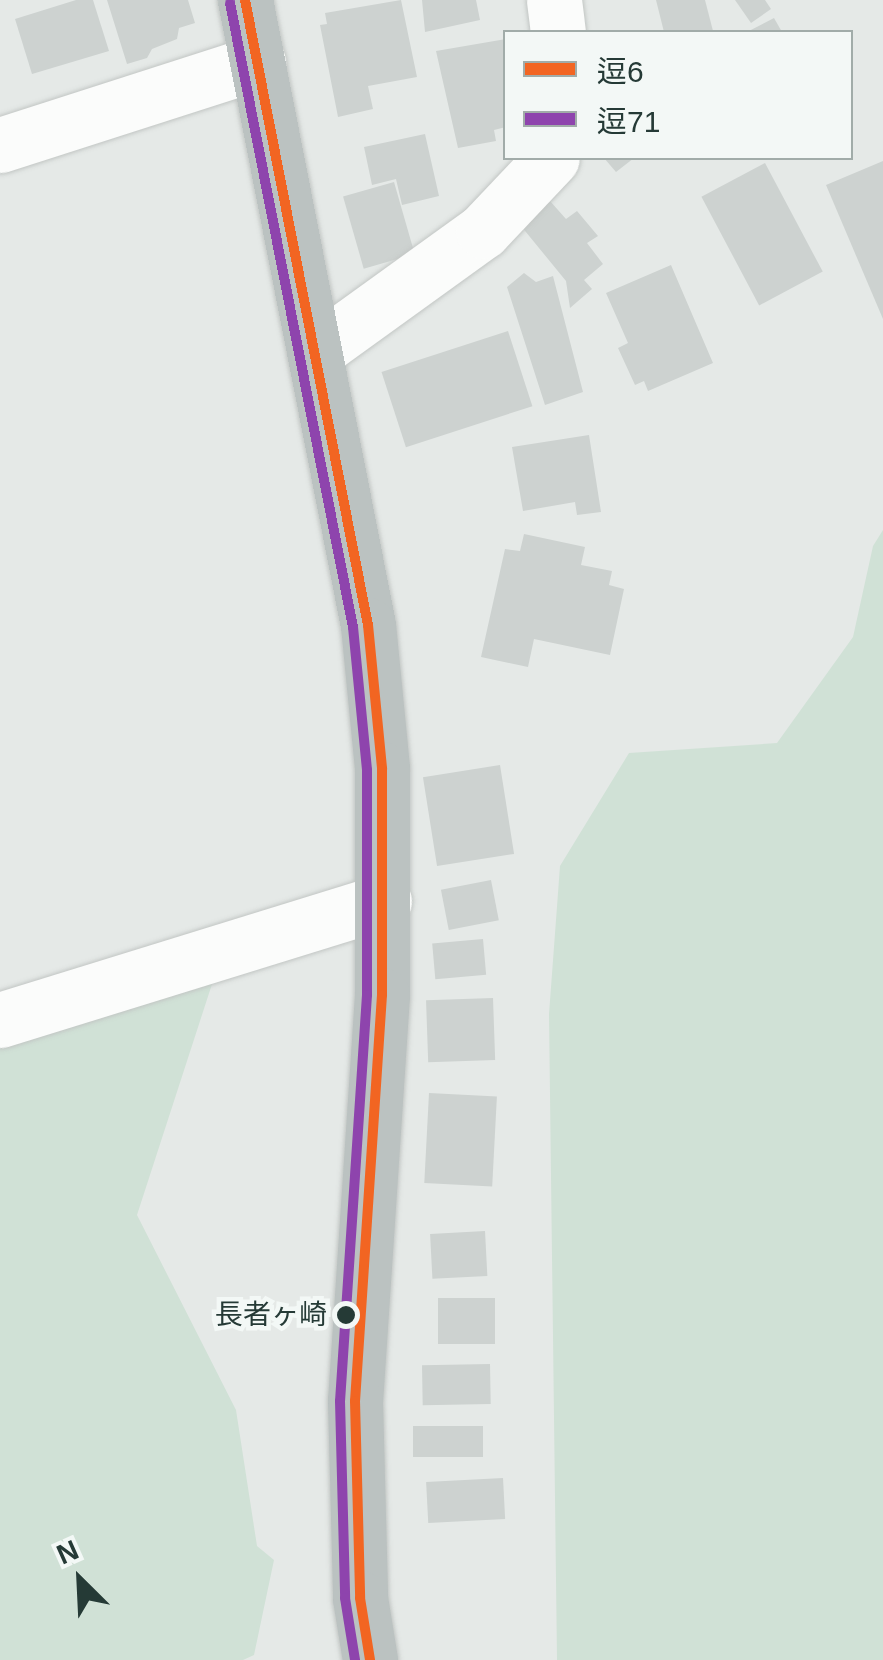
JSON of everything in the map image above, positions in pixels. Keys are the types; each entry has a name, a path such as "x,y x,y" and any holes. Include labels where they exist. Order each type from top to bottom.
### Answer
{"highway":[{"path":"246,0 318,350 368,625 384,901 355,1402 360,1598 370,1660"}],"street":[{"path":"554,0 558,30"},
{"path":"0,145 258,62"},
{"path":"318,350 483,231 550,160"},
{"path":"0,1020 384,901"}],"green space":[{"path":"883,530 883,1660 557,1660 549,1014 560,866 629,753 777,743 853,637 873,546"},
{"path":"213,981 137,1215 236,1410 257,1546 274,1560 254,1655 243,1660 0,1660 0,1048"}],"building":[{"path":"76,0 93,0 109,51 32,74 15,19"},
{"path":"107,0 188,0 195,23 179,28 177,39 152,49 147,58 127,64"},
{"path":"401,0 417,77 368,86 373,109 338,117 320,25 327,24 325,13"},
{"path":"422,0 476,0 480,20 425,32"},
{"path":"656,0 705,0 713,30 664,30"},
{"path":"735,0 765,0 771,9 751,23"},
{"path":"774,18 781,30 751,30"},
{"path":"503,40 503,128 494,130 496,141 458,148 436,51"},
{"path":"425,134 439,196 402,205 396,179 372,185 364,147"},
{"path":"606,160 631,160 616,172"},
{"path":"883,161 883,319 826,185"},
{"path":"765,163 823,272 759,305 701,197"},
{"path":"394,182 415,254 364,269 343,197"},
{"path":"550,201 566,219 577,211 598,236 587,243 603,264 584,280 592,289 570,308 566,281 521,226"},
{"path":"671,265 713,363 648,391 644,381 635,385 618,348 628,343 606,293"},
{"path":"524,273 536,282 553,276 583,392 545,405 507,287"},
{"path":"508,331 532,406 406,447 382,372"},
{"path":"589,435 601,512 577,515 575,502 523,511 512,447"},
{"path":"524,534 585,547 581,565 612,571 609,585 624,589 610,655 534,639 528,667 481,657 505,549 520,551"},
{"path":"500,765 514,854 437,866 423,777"},
{"path":"491,880 499,920 449,930 441,890"},
{"path":"483,939 486,975 435,979 432,943"},
{"path":"493,998 495,1060 428,1062 426,1000"},
{"path":"429,1093 497,1097 492,1186 424,1183"},
{"path":"485,1231 487,1276 432,1279 430,1234"},
{"path":"438,1298 495,1298 495,1344 438,1344"},
{"path":"490,1364 491,1404 423,1405 422,1365"},
{"path":"413,1426 483,1426 483,1457 413,1457"},
{"path":"503,1478 505,1519 428,1523 426,1482"}],"transit line":[{"name":"逗6","path":"245,0 368,625 382,769 382,995 355,1401 360,1598 370,1660"},
{"name":"逗71","path":"230,3 353,627 367,770 367,995 340,1401 345,1598 355,1660"}],"place":[{"name":"長者ヶ崎","path":"346,1315"}]}
